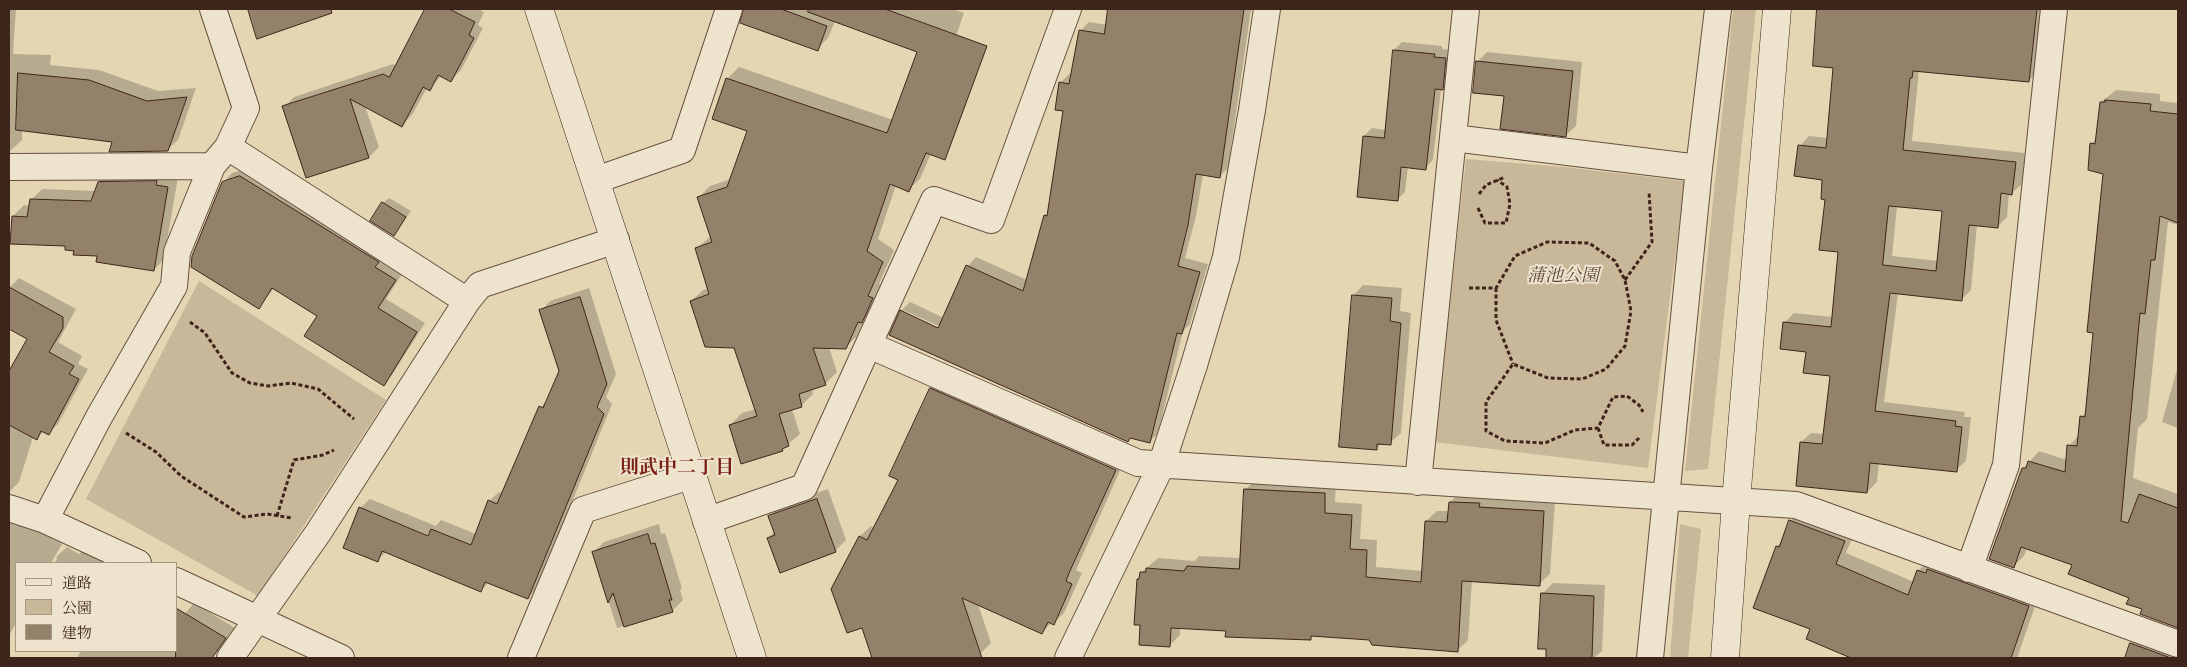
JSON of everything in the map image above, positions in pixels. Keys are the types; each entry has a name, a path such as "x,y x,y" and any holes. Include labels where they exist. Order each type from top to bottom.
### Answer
{"street":[{"path":"45,520 99,416 174,286 177,252 220,157 246,108 213,9"},
{"path":"539,9 616,240 690,476 752,658"},
{"path":"596,180 682,150 729,9"},
{"path":"706,521 804,487 934,200 991,220 1068,9"},
{"path":"1068,658 1161,466 1226,257 1252,110 1267,9"},
{"path":"1418,482 1466,9"},
{"path":"1650,658 1699,168 1718,9"},
{"path":"1725,658 1736,501 1777,9"},
{"path":"1969,569 2006,465 2054,9"},
{"path":"1453,138 1699,168"},
{"path":"9,167 220,157 467,301"},
{"path":"230,658 318,534 467,301 480,284 616,240"},
{"path":"869,346 1138,463 1161,466 1796,505 2178,644"},
{"path":"522,658 583,510 690,476"},
{"path":"9,508 45,520 136,562"},
{"path":"178,582 342,658"}],"path":[{"path":"1497,180 1507,187 1510,204 1506,223 1486,223 1474,201 1486,185 1497,180 1507,176"},
{"path":"1625,280 1652,242 1649,190"},
{"path":"1547,242 1589,243 1615,261 1625,280 1631,311 1625,346 1606,369 1582,379 1548,378 1513,364 1496,320 1496,288 1515,256 1547,242"},
{"path":"1438,287 1496,288"},
{"path":"164,302 205,333 232,373 250,383 268,386 291,383 318,389 358,423"},
{"path":"1513,364 1486,402 1486,431 1505,440 1545,443 1575,430 1598,428"},
{"path":"1644,432 1632,445 1604,445 1598,428 1613,397 1627,396 1639,405 1646,417"},
{"path":"99,416 156,452 181,476 244,517 267,514 290,517 318,534"},
{"path":"277,516 294,460 322,455 340,447"}],"green space":[{"path":"1733,9 1756,9 1708,469 1685,471"},
{"name":"蒲池公園","path":"1466,159 1564,167 1685,181 1648,468 1434,442"},
{"path":"199,281 386,400 258,596 86,499"},
{"path":"1680,524 1701,529 1688,658 1670,658"}],"building":[{"path":"248,9 331,9 332,13 257,39"},
{"path":"425,9 449,9 475,22 469,35 474,38 451,82 438,75 430,91 423,87 402,127 350,99 369,158 306,178 282,106 383,74 389,77"},
{"path":"744,9 781,9 827,26 818,51 740,23"},
{"path":"809,9 885,9 987,46 945,160 926,153 909,192 890,184 867,251 883,262 868,296 873,298 862,323 858,322 846,349 813,348 826,385 799,394 802,407 779,414 789,446 782,449 783,451 741,464 729,425 757,416 734,348 705,347 690,301 709,294 695,248 712,242 697,197 727,187 747,131 712,119 726,78 887,133 917,52 808,12"},
{"path":"1108,9 1244,9 1220,178 1196,174 1188,225 1178,266 1200,272 1182,334 1177,333 1150,443 1130,438 1128,442 889,335 900,310 938,328 966,265 1023,291 1044,215 1047,216 1063,111 1055,110 1059,82 1069,84 1079,30 1104,34"},
{"path":"1817,9 2037,9 2029,82 1913,71 1912,78 1910,78 1903,150 2016,162 2012,195 2001,193 1998,228 1969,225 1962,301 1890,293 1875,411 1956,421 1955,426 1962,427 1957,472 1870,463 1867,493 1796,486 1800,442 1822,444 1830,376 1803,373 1806,352 1780,349 1783,322 1831,327 1838,252 1819,250 1825,200 1821,199 1822,180 1794,176 1798,145 1826,148 1833,68 1813,66","holes":["1889,206 1942,211 1936,271 1883,265"]},
{"path":"1393,50 1435,54 1434,57 1446,58 1443,90 1435,89 1426,170 1401,167 1398,201 1357,197 1363,136 1384,138"},
{"path":"1476,61 1573,71 1566,137 1500,129 1504,96 1473,93"},
{"path":"18,73 89,80 147,101 187,97 168,151 109,152 112,142 16,130"},
{"path":"2105,100 2151,104 2150,111 2178,114 2178,223 2160,216 2155,260 2151,260 2145,314 2140,313 2121,521 2128,523 2139,494 2178,508 2178,628 2140,614 2142,609 2126,604 2129,598 2068,574 2072,565 2021,547 2014,568 1989,559 2022,468 2026,468 2028,461 2065,472 2067,445 2077,446 2080,416 2085,417 2093,333 2087,332 2103,174 2088,170 2090,143 2095,144 2100,102 2105,102"},
{"path":"240,176 379,262 375,267 396,280 378,308 417,332 384,386 304,336 317,316 272,288 259,309 191,267 192,256 222,182"},
{"path":"157,181 156,185 168,187 154,271 96,262 97,256 73,255 74,251 65,250 65,246 10,244 12,216 27,217 30,199 91,201 98,182"},
{"path":"382,202 406,217 394,236 370,221"},
{"path":"9,287 63,317 63,328 49,352 74,366 69,374 79,379 49,435 41,431 37,440 9,425 9,371 27,339 9,329"},
{"path":"1352,295 1392,298 1390,321 1401,323 1391,445 1377,444 1377,450 1339,447"},
{"path":"580,297 607,384 597,407 604,414 528,599 485,582 481,592 382,551 378,562 343,548 359,507 428,536 431,529 471,545 488,500 497,504 539,406 543,408 559,371 539,310"},
{"path":"930,388 1116,470 1069,573 1066,581 1072,584 1054,625 1048,622 1042,634 962,598 982,658 872,658 862,628 847,633 831,589 859,536 867,540 898,480 889,476"},
{"path":"1244,489 1325,493 1325,513 1352,515 1350,549 1367,550 1366,577 1421,582 1425,521 1447,522 1449,502 1480,503 1479,507 1544,511 1540,586 1462,581 1458,652 1372,645 1369,640 1311,636 1311,640 1225,637 1226,631 1171,628 1170,647 1139,645 1140,625 1134,625 1137,579 1139,579 1140,572 1146,572 1146,568 1184,571 1187,566 1239,569"},
{"path":"817,499 836,552 780,573 767,538 775,535 768,516"},
{"path":"1789,520 1845,541 1836,564 1908,595 1917,570 1926,573 1927,569 2029,606 2011,658 1851,658 1806,639 1810,629 1753,608 1776,546 1779,547"},
{"path":"648,534 651,544 655,543 672,600 669,600 673,612 624,627 613,593 608,603 592,552"},
{"path":"1541,593 1594,596 1592,658 1546,658 1546,649 1538,649"},
{"path":"178,609 226,638 212,658 176,658 176,652 178,652"},
{"path":"2130,643 2171,658 2125,658"}],"district":[{"name":"則武中二丁目","path":"677,469"}]}
